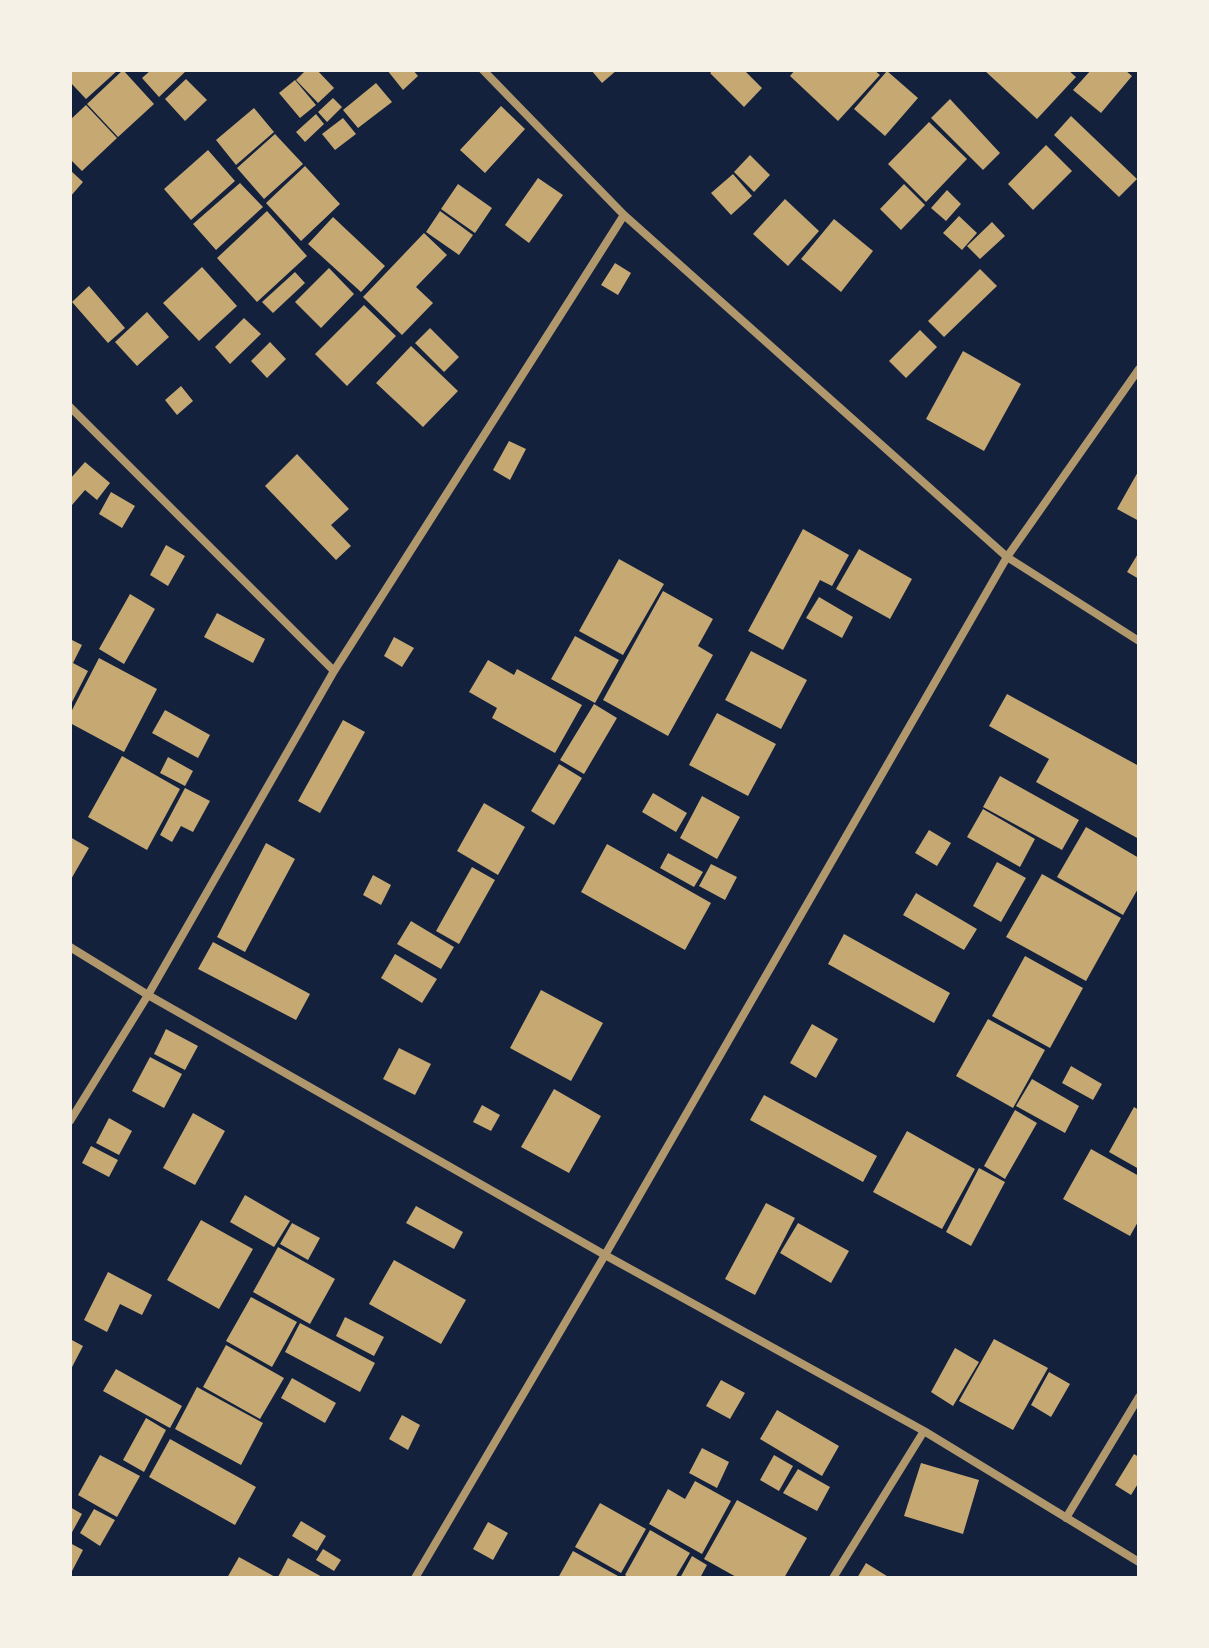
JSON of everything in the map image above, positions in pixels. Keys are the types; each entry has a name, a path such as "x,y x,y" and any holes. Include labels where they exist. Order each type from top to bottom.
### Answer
{"street":[{"path":"483,70 624,215 1007,557 1139,641"},
{"path":"70,1121 148,995 334,671 624,215"},
{"path":"415,1578 1007,557 1139,369"},
{"path":"70,407 334,671"},
{"path":"70,947 148,995 605,1255 924,1431 1139,1562"},
{"path":"1066,1518 1139,1397"},
{"path":"833,1578 924,1431"}],"building":[{"path":"70,70 118,70 86,99 70,82"},
{"path":"123,70 154,104 118,137 87,104"},
{"path":"151,70 187,70 159,97 142,78"},
{"path":"306,70 317,70 334,88 318,103 296,80"},
{"path":"387,70 413,70 418,76 403,90"},
{"path":"591,70 617,70 602,83"},
{"path":"714,70 744,70 762,88 744,107 710,73"},
{"path":"795,70 874,70 880,75 838,121 790,76"},
{"path":"984,70 1068,70 1076,77 1037,119"},
{"path":"1091,70 1125,70 1132,76 1101,113 1073,90"},
{"path":"887,71 918,98 885,136 854,109"},
{"path":"186,79 207,100 185,121 165,99"},
{"path":"295,80 316,105 300,118 279,93"},
{"path":"376,83 392,102 358,128 343,110"},
{"path":"333,98 342,107 327,122 318,112"},
{"path":"950,99 1000,153 983,170 931,118"},
{"path":"86,105 117,138 82,171 70,159 70,120"},
{"path":"501,106 525,129 485,173 460,150"},
{"path":"254,108 274,132 236,165 216,140"},
{"path":"316,114 324,124 305,142 296,132"},
{"path":"1071,116 1137,179 1119,197 1054,135"},
{"path":"343,118 356,134 335,150 322,134"},
{"path":"929,122 967,159 926,202 888,164"},
{"path":"275,134 303,164 264,199 237,168"},
{"path":"1046,145 1072,171 1033,210 1008,184"},
{"path":"208,150 235,181 191,220 164,189"},
{"path":"750,155 770,175 754,192 734,172"},
{"path":"305,166 340,204 301,241 266,203"},
{"path":"70,170 83,182 70,197"},
{"path":"733,174 752,196 731,215 711,193"},
{"path":"538,178 563,195 529,243 505,225"},
{"path":"240,183 263,207 216,250 193,224"},
{"path":"458,184 492,208 475,233 441,209"},
{"path":"904,184 925,205 901,230 880,209"},
{"path":"947,190 961,204 946,221 931,208"},
{"path":"785,199 819,231 788,266 753,234"},
{"path":"267,211 307,256 257,302 217,258"},
{"path":"440,211 473,235 459,255 426,232"},
{"path":"959,216 977,233 962,250 943,233"},
{"path":"333,217 385,266 361,292 308,244"},
{"path":"834,219 873,251 841,292 801,259"},
{"path":"992,222 1005,236 980,259 967,246"},
{"path":"424,233 447,255 416,287 433,303 402,335 363,297"},
{"path":"615,263 631,273 618,295 601,285"},
{"path":"202,267 237,306 199,341 163,303"},
{"path":"329,268 354,294 321,328 295,302"},
{"path":"980,269 997,286 944,337 928,321"},
{"path":"295,272 305,283 273,313 262,302"},
{"path":"89,286 125,328 108,343 72,302"},
{"path":"364,305 396,336 347,386 315,354"},
{"path":"147,312 169,337 137,366 115,342"},
{"path":"244,318 261,334 230,364 215,347"},
{"path":"430,328 459,357 444,372 415,343"},
{"path":"920,330 937,347 906,378 889,361"},
{"path":"270,342 286,359 267,378 251,361"},
{"path":"411,346 458,391 423,427 376,383"},
{"path":"963,351 1021,384 984,451 926,419"},
{"path":"181,386 193,401 177,415 165,400"},
{"path":"509,441 526,449 510,480 493,470"},
{"path":"297,454 349,509 331,525 351,546 336,560 265,486"},
{"path":"85,462 110,483 97,500 85,490 72,505 70,479"},
{"path":"1139,470 1139,521 1117,509"},
{"path":"111,492 135,506 122,528 99,514"},
{"path":"803,529 849,555 832,586 820,580 783,650 748,631"},
{"path":"166,545 185,556 168,586 150,575"},
{"path":"859,549 912,579 890,619 836,589"},
{"path":"1139,552 1139,579 1127,572"},
{"path":"619,559 664,584 623,655 579,631"},
{"path":"663,591 713,619 698,646 713,655 668,736 603,700"},
{"path":"130,594 155,609 124,664 99,649"},
{"path":"819,597 853,617 842,638 806,618"},
{"path":"217,613 265,639 253,663 204,637"},
{"path":"575,636 619,660 595,703 551,679"},
{"path":"394,637 414,648 402,667 384,656"},
{"path":"70,639 82,645 73,663 88,671 70,706"},
{"path":"751,651 807,680 781,729 725,700"},
{"path":"99,658 157,689 124,752 70,723 70,714"},
{"path":"488,660 514,675 517,669 582,705 555,753 492,718 497,708 469,692"},
{"path":"1007,694 1139,766 1139,839 1036,782 1049,759 989,726"},
{"path":"594,704 617,718 584,774 560,760"},
{"path":"165,710 210,735 198,758 152,733"},
{"path":"717,713 776,744 748,796 689,765"},
{"path":"343,720 365,732 320,813 298,801"},
{"path":"122,756 180,789 147,850 88,817"},
{"path":"168,757 193,771 185,786 160,773"},
{"path":"559,764 582,778 554,825 531,811"},
{"path":"1000,776 1079,820 1062,850 983,807"},
{"path":"185,788 210,801 193,832 181,826 172,842 160,835"},
{"path":"653,793 687,813 676,832 642,812"},
{"path":"702,796 740,817 717,859 680,838"},
{"path":"484,803 525,827 498,875 457,851"},
{"path":"983,809 1035,839 1020,867 967,837"},
{"path":"1086,827 1139,858 1139,887 1123,915 1057,877"},
{"path":"929,830 951,843 937,866 915,853"},
{"path":"70,837 89,848 70,881"},
{"path":"266,843 295,859 245,952 217,937"},
{"path":"607,844 711,903 685,950 581,892"},
{"path":"668,853 703,872 694,887 660,868"},
{"path":"997,862 1026,878 1001,922 973,906"},
{"path":"711,864 737,877 725,900 699,886"},
{"path":"472,867 495,880 459,944 436,931"},
{"path":"1042,874 1121,918 1086,981 1006,937"},
{"path":"373,875 391,885 381,905 363,895"},
{"path":"916,893 977,929 964,950 903,915"},
{"path":"411,921 454,947 441,969 397,944"},
{"path":"844,934 950,993 934,1023 828,964"},
{"path":"213,942 310,994 296,1020 198,969"},
{"path":"395,954 437,979 422,1003 381,978"},
{"path":"1025,956 1083,988 1050,1048 992,1016"},
{"path":"541,990 603,1023 571,1081 510,1048"},
{"path":"988,1019 1045,1050 1013,1108 956,1076"},
{"path":"812,1024 838,1039 816,1078 790,1063"},
{"path":"166,1029 198,1046 185,1070 154,1054"},
{"path":"399,1048 431,1064 415,1095 383,1079"},
{"path":"150,1057 182,1074 164,1108 132,1091"},
{"path":"1071,1066 1102,1084 1093,1100 1062,1083"},
{"path":"1032,1079 1079,1106 1065,1133 1016,1106"},
{"path":"554,1089 601,1116 569,1173 521,1147"},
{"path":"764,1095 877,1156 863,1182 750,1120"},
{"path":"482,1105 500,1115 491,1131 473,1122"},
{"path":"1134,1107 1139,1110 1139,1169 1109,1152"},
{"path":"1015,1110 1037,1123 1005,1179 984,1166"},
{"path":"193,1113 225,1131 195,1185 163,1168"},
{"path":"109,1118 132,1131 119,1155 96,1143"},
{"path":"907,1131 975,1169 942,1229 873,1192"},
{"path":"91,1146 118,1160 109,1177 82,1163"},
{"path":"1091,1149 1139,1176 1139,1220 1130,1236 1063,1199"},
{"path":"979,1168 1005,1182 971,1246 946,1232"},
{"path":"245,1195 290,1221 274,1247 230,1222"},
{"path":"766,1203 795,1218 755,1295 725,1279"},
{"path":"416,1206 463,1232 454,1249 406,1223"},
{"path":"201,1220 253,1249 219,1309 167,1280"},
{"path":"292,1223 320,1238 308,1260 280,1244"},
{"path":"798,1223 849,1251 831,1283 780,1253"},
{"path":"278,1247 335,1279 310,1324 253,1292"},
{"path":"394,1260 466,1300 441,1344 369,1304"},
{"path":"108,1272 152,1295 142,1315 120,1304 107,1332 84,1320"},
{"path":"251,1297 297,1322 272,1367 226,1341"},
{"path":"345,1317 384,1337 374,1356 336,1336"},
{"path":"300,1323 375,1363 360,1392 285,1352"},
{"path":"70,1339 83,1346 70,1371"},
{"path":"994,1339 1048,1368 1013,1430 959,1401"},
{"path":"226,1345 284,1378 260,1419 203,1387"},
{"path":"955,1348 979,1362 953,1406 931,1392"},
{"path":"116,1369 182,1406 170,1428 103,1391"},
{"path":"1049,1372 1070,1384 1051,1417 1031,1405"},
{"path":"292,1378 336,1403 325,1423 281,1398"},
{"path":"721,1380 745,1393 730,1419 706,1406"},
{"path":"197,1387 263,1423 241,1465 175,1429"},
{"path":"777,1410 839,1446 822,1476 760,1439"},
{"path":"402,1415 420,1425 408,1450 389,1439"},
{"path":"146,1418 166,1430 144,1472 123,1460"},
{"path":"170,1439 256,1487 235,1525 149,1477"},
{"path":"702,1448 729,1462 717,1488 689,1473"},
{"path":"1134,1454 1139,1457 1139,1482 1131,1495 1115,1485"},
{"path":"100,1455 140,1476 117,1517 78,1495"},
{"path":"774,1455 793,1466 779,1491 760,1480"},
{"path":"921,1463 979,1480 963,1534 904,1516"},
{"path":"798,1469 830,1487 817,1511 783,1493"},
{"path":"695,1481 731,1501 702,1554 649,1524 668,1489 685,1499"},
{"path":"737,1500 807,1538 784,1578 738,1578 704,1559"},
{"path":"600,1503 646,1529 621,1573 575,1547"},
{"path":"70,1507 82,1514 70,1536"},
{"path":"94,1509 115,1520 100,1546 80,1533"},
{"path":"301,1521 326,1536 317,1551 292,1536"},
{"path":"488,1522 508,1533 493,1560 473,1549"},
{"path":"650,1530 690,1553 675,1578 629,1578 625,1575"},
{"path":"70,1543 83,1550 70,1575"},
{"path":"323,1549 341,1560 334,1571 316,1560"},
{"path":"573,1551 618,1576 617,1578 558,1578"},
{"path":"692,1556 707,1565 700,1578 680,1578"},
{"path":"239,1557 277,1578 227,1578"},
{"path":"288,1558 324,1578 278,1577"},
{"path":"866,1563 890,1578 857,1578"}]}
